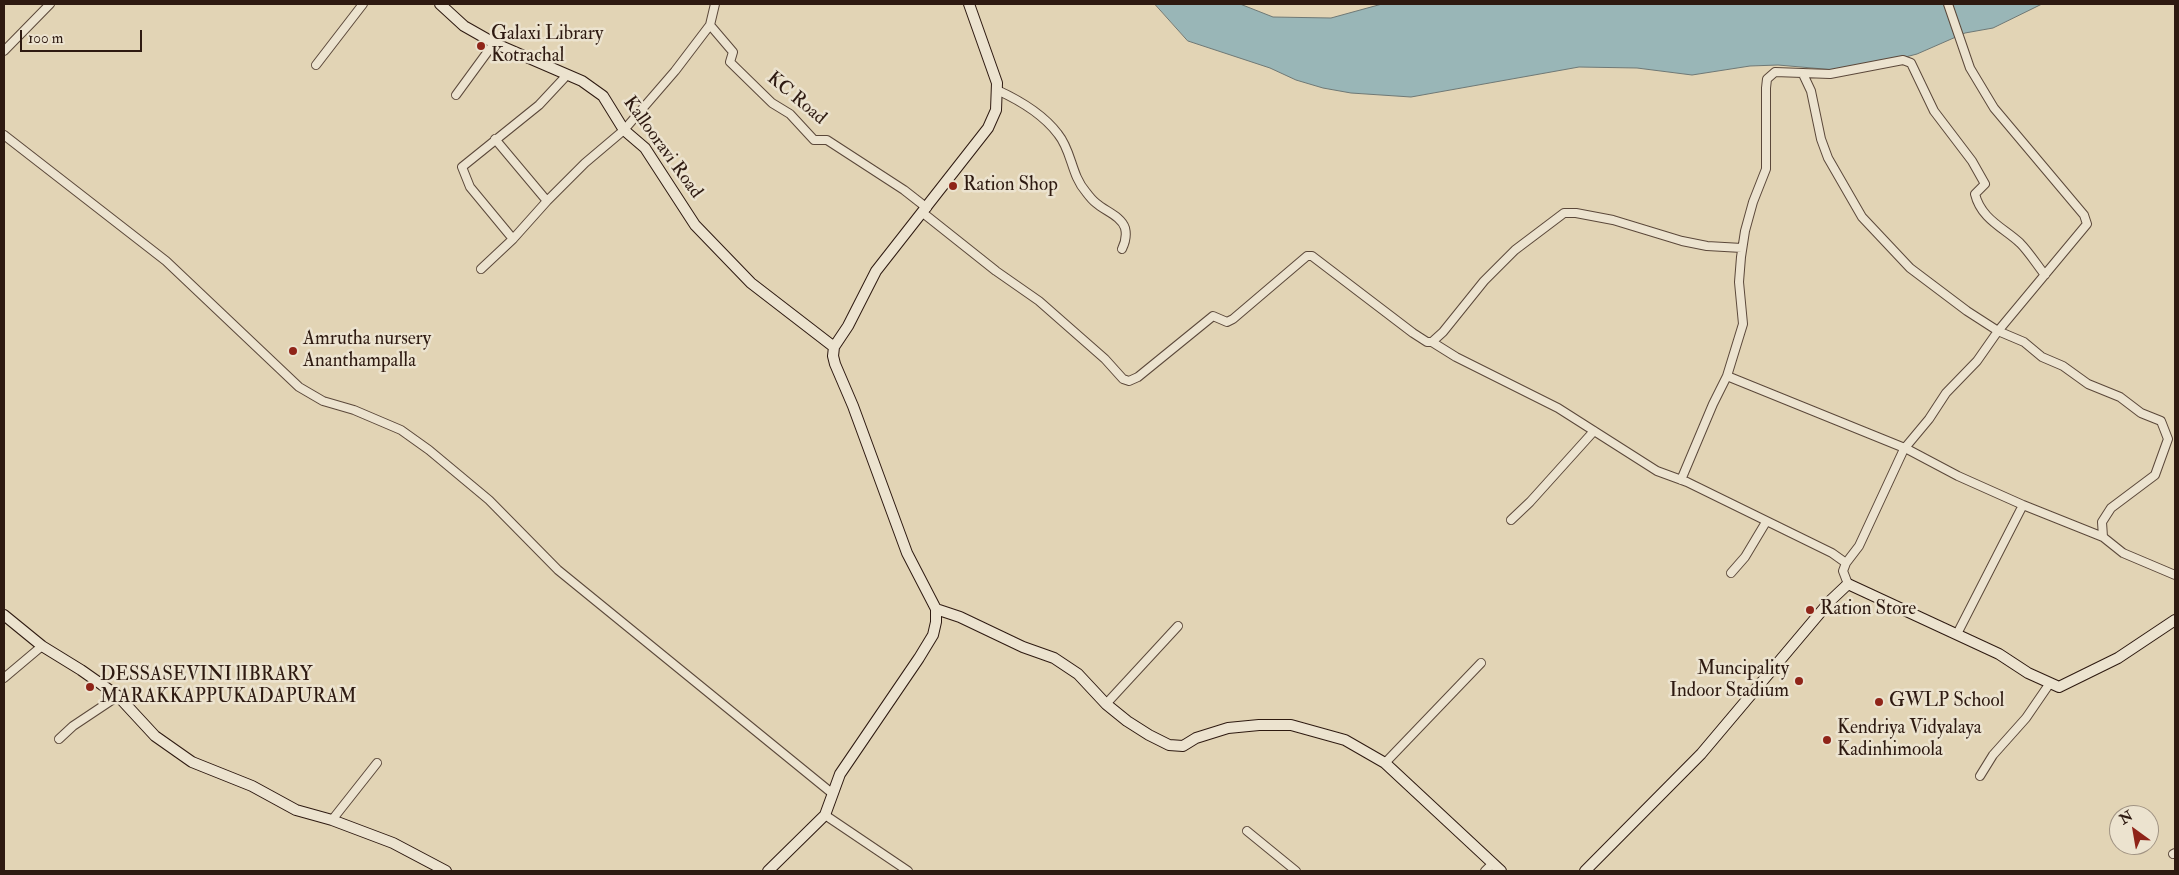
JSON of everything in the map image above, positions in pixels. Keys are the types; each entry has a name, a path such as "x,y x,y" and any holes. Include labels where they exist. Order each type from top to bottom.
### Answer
{"main road":[{"name":"Kallooravi Road","path":"440,4 464,26 494,43 582,81 603,96 624,130 645,148 695,224 745,276 834,347"},
{"path":"768,871 825,815 840,774 933,635 936,609 907,553 833,356 834,347 848,326 876,271 988,128 996,110 997,90 991,62 969,4"},
{"path":"1585,871 1701,754 1830,601 1848,584 1999,654 2028,673 2059,687 2118,658 2175,620"},
{"path":"936,609 960,617 1054,658 1078,674 1106,704 1149,735 1169,745 1183,746 1196,738 1228,728 1259,725 1291,725 1345,740 1385,763 1501,871"},
{"path":"4,615 42,646 118,696 155,736 192,762 252,786 296,810 332,820 393,843 446,871"}],"street":[{"path":"4,51 50,4"},
{"path":"316,65 363,4"},
{"path":"481,269 514,239 547,201 585,163 624,130 675,71 710,24 715,4"},
{"path":"1848,584 1844,571 1846,563 1859,546 1904,449 1929,419 1946,394 1977,361 1998,331 2087,224 2084,215 1994,108 1970,68 1948,4"},
{"name":"KC Road","path":"710,24 733,52 730,62 772,103 790,114 814,140 827,140 904,190 925,210"},
{"path":"456,95 494,43"},
{"path":"1681,480 1727,376 1743,324 1739,282 1742,248 1753,202 1766,169 1765,140 1768,79 1776,72 1830,74 1903,60 1911,62 1934,111 1972,161 1985,184 1975,194 1976,200 1994,225 2021,244 2045,275"},
{"path":"1803,74 1811,90 1821,139 1828,158 1862,217 1910,268 1967,311 1998,331 2024,342 2042,357 2063,366 2088,384 2120,397 2141,413 2161,421 2168,439"},
{"path":"514,239 470,187 462,166 538,106 567,75"},
{"path":"997,90 1013,97 1032,110 1059,134 1076,178 1084,191 1096,204 1110,212 1125,227 1126,242 1122,249"},
{"path":"4,135 166,261 299,386 323,401 354,410 401,430 429,450 489,500 558,570 833,794"},
{"path":"495,139 547,201"},
{"path":"925,210 996,271 1038,301 1105,359 1123,379 1129,381 1138,378 1159,362 1213,316 1227,322 1233,319 1307,256 1312,256 1427,342 1432,342 1456,357 1537,396 1657,471 1681,480 1832,553 1846,563"},
{"path":"1432,342 1443,332 1484,281 1515,250 1564,213 1576,212 1613,220 1682,241 1707,246 1742,248"},
{"path":"1727,376 1904,449 2023,506 2103,537 2123,553 2175,575"},
{"path":"1511,520 1530,502 1594,430"},
{"path":"2103,537 2102,522 2111,508 2155,475 2168,439 2175,434"},
{"path":"1957,634 2023,506"},
{"path":"1731,573 1745,558 1766,522"},
{"path":"1106,704 1178,626"},
{"path":"4,678 42,646"},
{"path":"1385,763 1481,663"},
{"path":"1980,776 1993,755 2026,718 2050,683"},
{"path":"59,739 73,726 118,696"},
{"path":"332,820 377,763"},
{"path":"825,815 908,871"},
{"path":"1247,831 1296,871"},
{"path":"1485,871 1493,863"}],"water":[{"path":"1155,4 1240,4 1273,17 1331,18 1382,4 2042,4 1993,28 1965,33 1917,54 1890,61 1835,70 1778,65 1750,66 1692,75 1637,68 1579,67 1411,97 1351,93 1323,88 1188,41"}],"place":[{"name":"Galaxi Library Kotrachal","path":"481,46"},
{"name":"Ration Shop","path":"953,186"},
{"name":"Amrutha nursery Ananthampalla","path":"293,351"},
{"name":"Ration Store","path":"1810,610"},
{"name":"Muncipality Indoor Stadium","path":"1799,681"},
{"name":"DESSASEVINI lIBRARY MARAKKAPPUKADAPURAM","path":"90,687"},
{"name":"GWLP School","path":"1879,702"},
{"name":"Kendriya Vidyalaya Kadinhimoola","path":"1827,740"}]}
